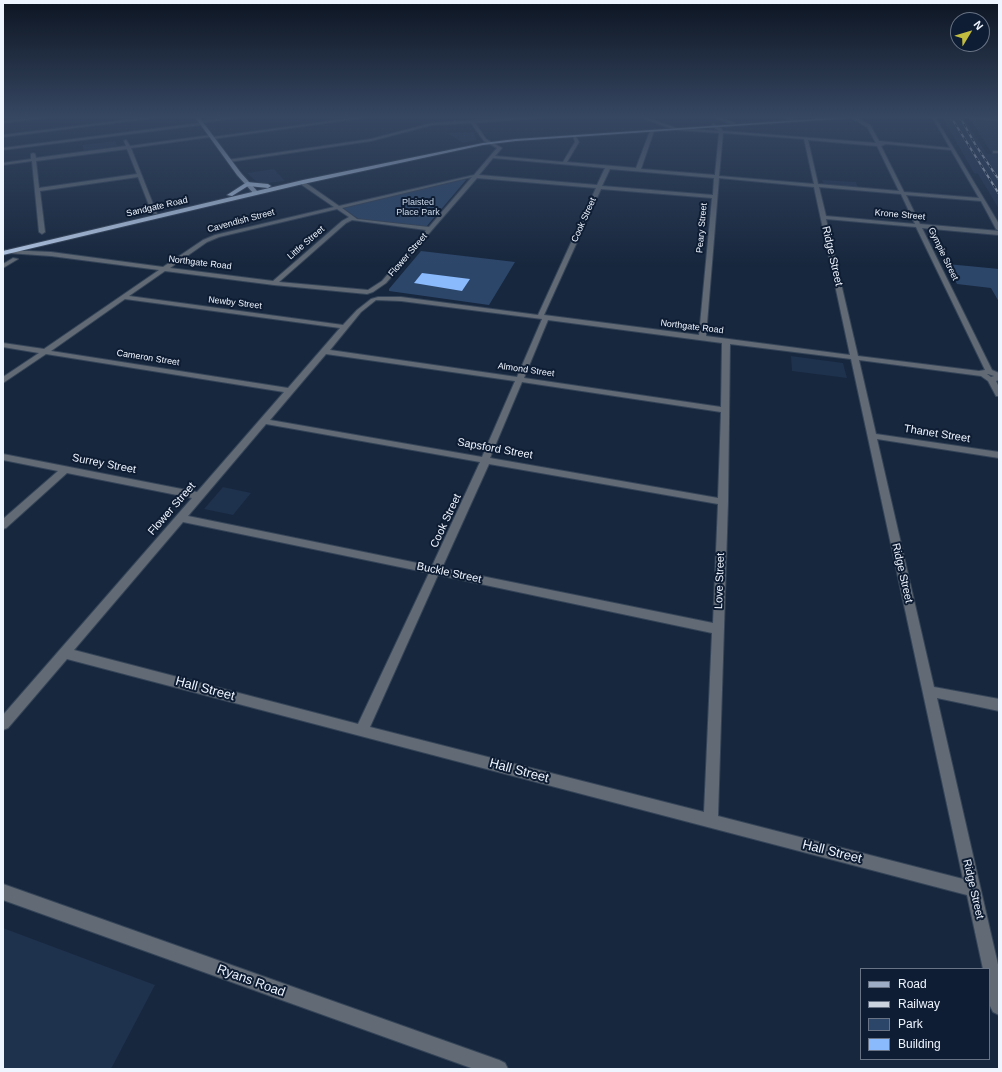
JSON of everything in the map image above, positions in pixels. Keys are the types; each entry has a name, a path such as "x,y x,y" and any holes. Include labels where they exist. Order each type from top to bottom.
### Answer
{"highway":[{"name":"Sandgate Road","path":"4,251 155,213 254,192 275,185 365,167"},
{"name":"Sandgate Road","path":"4,251 19,249 254,192 372,167"},
{"path":"226,197 248,184 260,186 275,185"}],"main road":[{"path":"234,167 254,192"}],"street":[{"path":"35,167 42,232"},
{"path":"137,167 155,213"},
{"name":"Flower Street","path":"359,311 359,306 366,295 384,282 483,167"},
{"path":"608,167 983,200"},
{"name":"Cook Street","path":"362,730 486,460 520,379 543,318 608,167"},
{"name":"Peary Street","path":"702,338 718,167"},
{"name":"Ridge Street","path":"812,167 999,1006"},
{"name":"Gympie Street","path":"890,167 985,373"},
{"path":"963,167 999,229"},
{"path":"37,190 140,175"},
{"name":"Cavendish Street","path":"3,382 123,297 210,239 336,207 475,176 714,197"},
{"path":"304,184 352,218 362,222 430,229"},
{"name":"Krone Street","path":"823,217 999,233"},
{"name":"Little Street","path":"274,283 344,222 352,218"},
{"name":"Northgate Road","path":"19,249 366,295"},
{"name":"Northgate Road","path":"4,251 51,254"},
{"path":"3,266 15,259"},
{"name":"Flower Street","path":"3,724 359,311 378,296 384,282"},
{"path":"366,295 378,296"},
{"path":"366,295 378,296"},
{"name":"Northgate Road","path":"378,296 854,358 985,373"},
{"name":"Newby Street","path":"123,297 345,327"},
{"name":"Love Street","path":"711,821 723,502 726,341"},
{"name":"Cameron Street","path":"3,345 290,391"},
{"name":"Almond Street","path":"324,351 725,410"},
{"path":"985,373 996,378 999,394"},
{"name":"Sapsford Street","path":"263,421 723,502"},
{"name":"Thanet Street","path":"872,436 999,455"},
{"name":"Surrey Street","path":"3,457 200,496"},
{"path":"3,526 66,469"},
{"name":"Buckle Street","path":"180,518 718,629"},
{"name":"Hall Street","path":"64,653 973,888"},
{"path":"928,691 999,705"},
{"name":"Ryans Road","path":"3,892 499,1069"}],"shaded area":[{"path":"971,167 999,167 999,209 978,174 974,173"},
{"path":"274,169 285,181 259,184 247,173"},
{"path":"822,180 856,182 858,188 824,185"},
{"path":"791,356 843,363 847,378 792,371"},
{"path":"223,487 251,493 233,515 204,509"},
{"path":"3,928 155,985 111,1069 3,1069"}],"green space":[{"name":"Plaisted Place Park","path":"464,179 466,180 426,227 360,220 343,208"},
{"path":"421,251 515,262 489,305 389,291 389,289"},
{"path":"947,264 999,269 999,302 991,288 957,284"}],"building":[{"path":"422,273 470,279 462,291 414,283"}],"railway":[{"path":"982,167 999,194"},
{"path":"990,167 999,180"}]}
